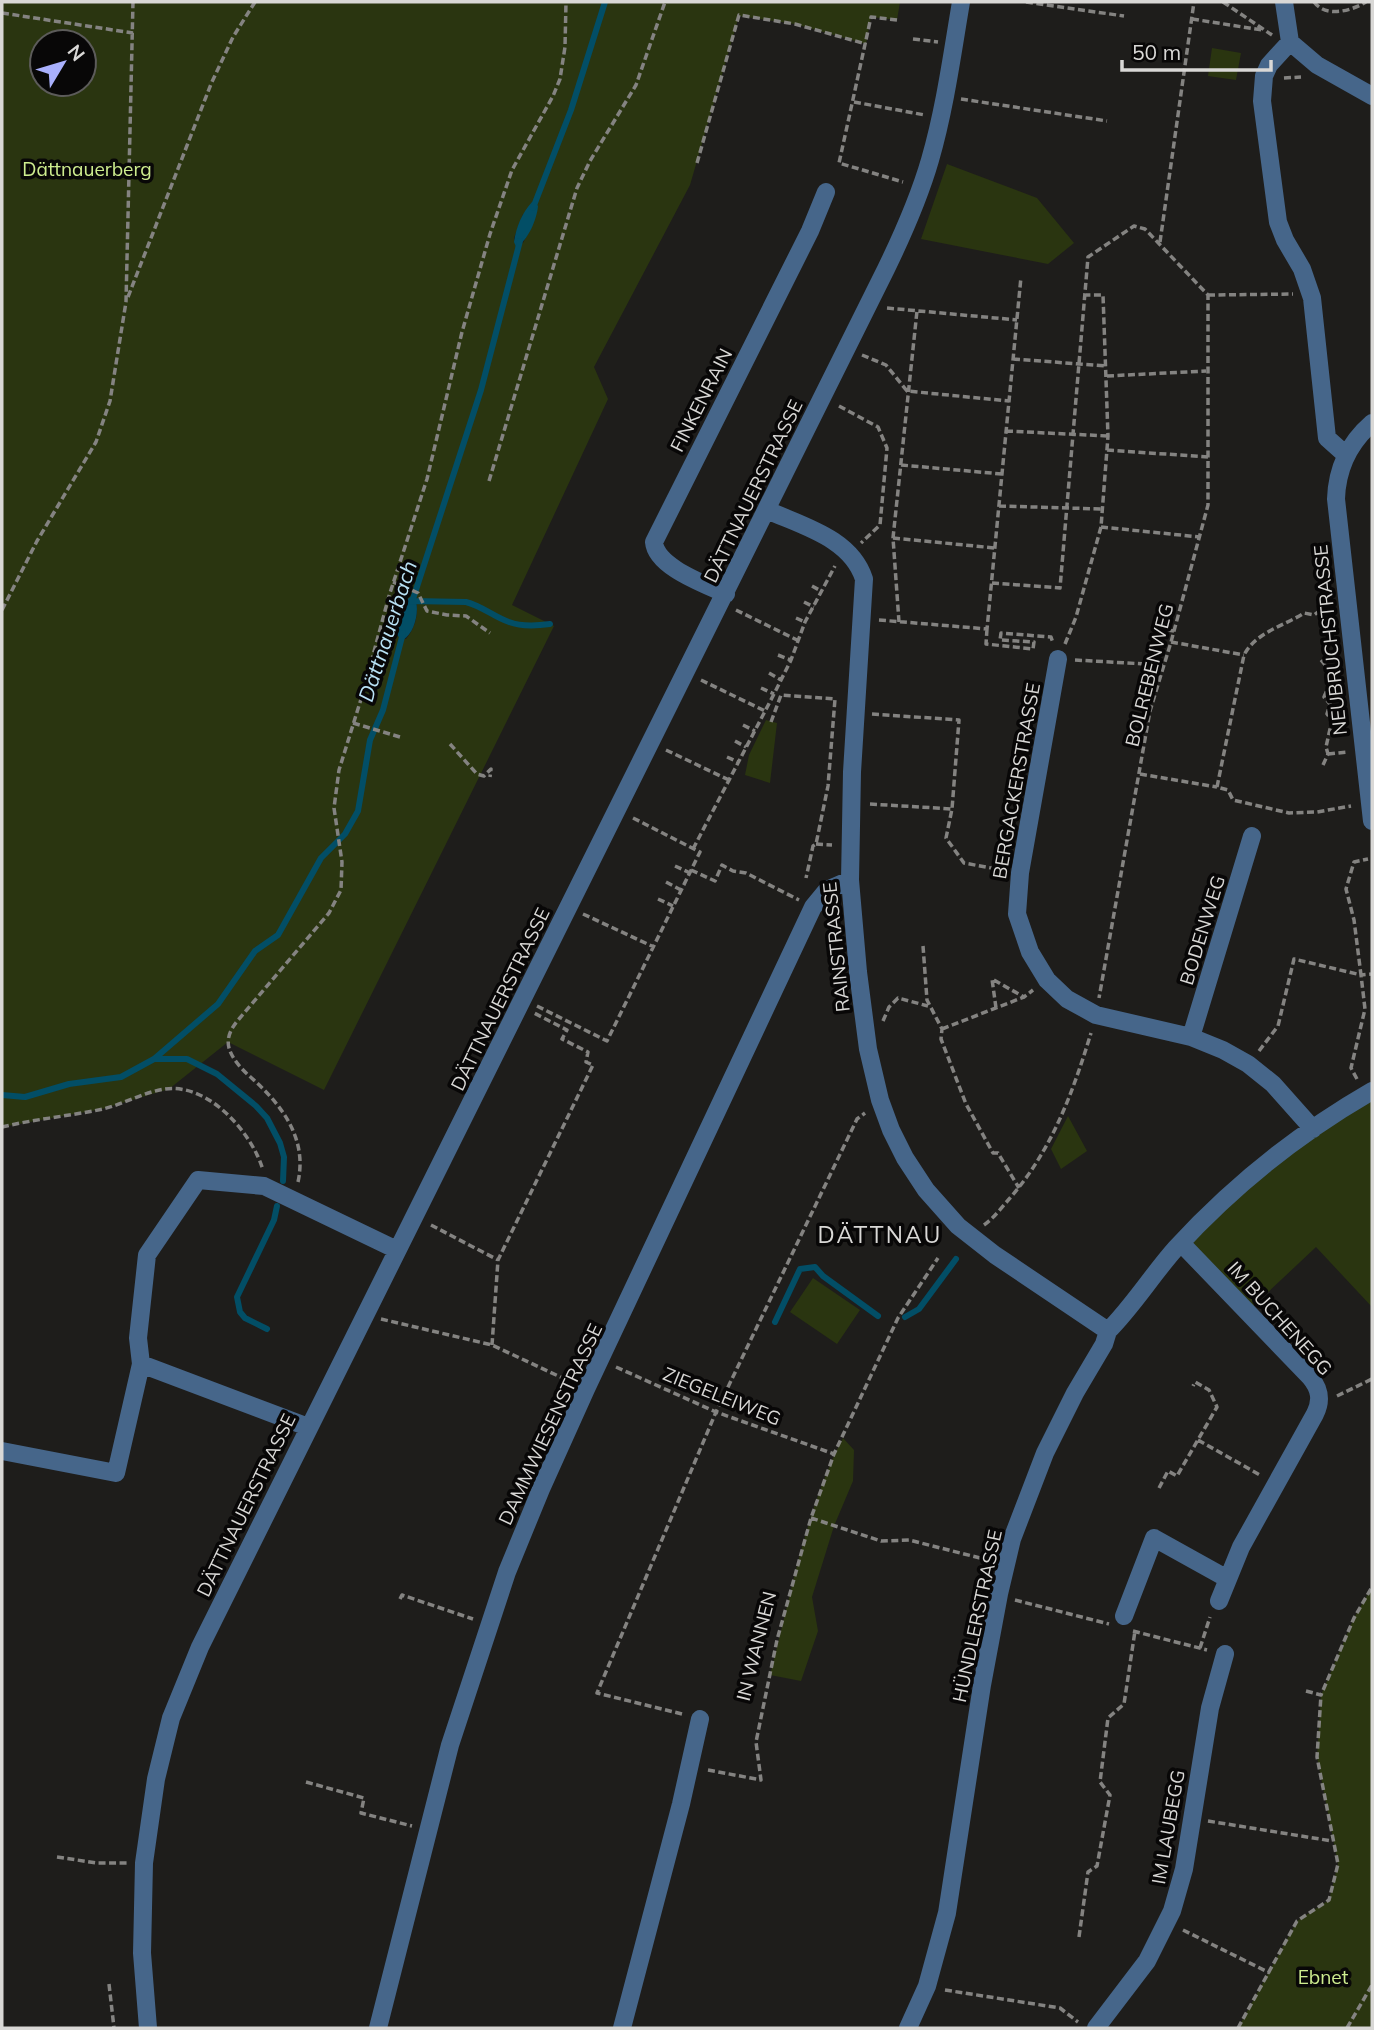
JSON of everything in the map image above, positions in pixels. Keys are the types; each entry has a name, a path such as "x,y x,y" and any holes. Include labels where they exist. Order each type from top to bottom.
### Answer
{"street":[{"name":"DÄTTNAUERSTRASSE","path":"148,2028 142,1953 144,1863 156,1779 171,1718 200,1647 308,1427 687,673 728,601 767,510 886,269 918,197 930,160 941,115 961,2"},
{"path":"1284,2 1290,42 1317,65 1372,96"},
{"path":"1290,42 1269,65 1264,76 1262,101 1278,222 1306,276 1312,298 1327,438 1346,455"},
{"name":"FINKENRAIN","path":"728,601 665,563 656,553 654,542 810,231 826,192"},
{"name":"NEUBRUCHSTRASSE","path":"1372,423 1357,438 1346,455 1336,488 1372,821"},
{"name":"RAINSTRASSE","path":"767,510 838,544 855,560 864,579 852,772 850,880 868,1049 880,1100 891,1130 926,1190 953,1221 995,1255 1108,1331"},
{"name":"BERGACKERSTRASSE","path":"1058,659 1020,873 1017,914 1030,952 1047,980 1067,999 1097,1015 1191,1037 1248,1064 1273,1084 1313,1129"},
{"name":"BODENWEG","path":"1191,1037 1252,836"},
{"name":"DAMMWIESENSTRASSE","path":"378,2028 427,1830 457,1723 527,1521 586,1389 813,907 827,890 850,880"},
{"name":"HÜNDLERSTRASSE","path":"908,2028 927,1986 947,1913 982,1685 1005,1565 1020,1515 1045,1453 1075,1393 1104,1344 1108,1331 1181,1243 1241,1185 1366,1087"},
{"path":"2,1451 116,1473 141,1364 138,1338 147,1255 198,1180 264,1186 397,1250"},
{"name":"IM BUCHENEGG","path":"1181,1243 1310,1377 1319,1392 1319,1404 1241,1547 1226,1578 1219,1601"},
{"path":"141,1364 308,1427"},
{"path":"1130,1624 1154,1538 1226,1578"},
{"name":"IM LAUBEGG","path":"1097,2028 1147,1961 1172,1911 1184,1869 1210,1708 1225,1654"},
{"path":"622,2028 700,1719"}],"path":[{"path":"2,610 37,541 86,461 102,429 114,385 126,302 133,2"},
{"path":"126,302 211,84 233,37 256,2"},
{"path":"293,1199 300,1158 292,1127 274,1101 234,1059 228,1041 239,1018 328,913 338,897 342,869 334,796 339,769 393,582 428,479 462,332 490,234 512,170 560,79 565,47 566,2"},
{"path":"489,481 577,188 590,161 636,85 665,2"},
{"path":"1026,2 1124,16"},
{"path":"1160,243 1194,2"},
{"path":"1223,2 1263,30 1290,42"},
{"path":"1314,2 1318,7 1332,12 1356,8 1366,2"},
{"path":"2,13 133,33"},
{"path":"697,163 740,15 795,24 866,44"},
{"path":"896,180 839,163 871,17 897,20"},
{"path":"1192,19 1263,30"},
{"path":"956,98 1107,121"},
{"path":"853,102 930,116"},
{"path":"992,583 1060,588 1088,257 1134,226 1145,229 1208,295 1299,294 1312,298"},
{"path":"1021,277 986,644 1033,649 1034,642 1000,640 1000,633 1051,637 1058,659"},
{"path":"1058,659 1076,617 1101,527 1107,450 1107,366 1103,295 1086,295"},
{"name":"BOLREBENWEG","path":"980,1228 1019,1188 1051,1139 1077,1078 1097,1015 1150,711 1208,505 1208,295"},
{"path":"880,307 1017,320"},
{"path":"899,622 893,538 917,311"},
{"path":"858,354 886,365 907,391 1009,401"},
{"path":"1013,359 1107,366"},
{"path":"1107,376 1207,371"},
{"path":"833,403 878,427 887,448 880,525 859,544"},
{"path":"1006,431 1108,436"},
{"path":"1107,450 1208,457"},
{"path":"901,465 1002,474"},
{"path":"999,506 1102,509"},
{"path":"1101,527 1200,537"},
{"path":"893,538 995,548"},
{"path":"693,849 791,660 805,622 838,559"},
{"path":"393,582 418,593 427,611 466,615 489,633"},
{"path":"812,586 821,591"},
{"path":"728,601 797,640"},
{"path":"804,602 814,607"},
{"path":"1217,787 1248,647 1281,624 1304,613 1314,615 1321,610 1332,610"},
{"path":"796,618 805,622"},
{"path":"876,620 987,629"},
{"path":"1160,633 1159,644 1163,645 1167,630 1174,631"},
{"path":"1171,642 1244,656"},
{"path":"778,655 791,660"},
{"path":"1058,659 1163,665"},
{"path":"1321,660 1330,671 1331,681 1324,697 1330,704 1326,713 1332,720 1326,747 1328,754 1323,765"},
{"path":"687,673 765,711"},
{"path":"769,673 781,680"},
{"path":"1331,681 1344,680"},
{"path":"761,688 774,694"},
{"path":"771,722 781,695 835,699 828,786 806,878"},
{"path":"868,714 959,720 952,809 946,838 964,863 1011,872"},
{"path":"353,723 400,737"},
{"path":"743,725 755,731"},
{"path":"735,741 746,748"},
{"path":"652,743 729,780"},
{"path":"450,744 477,774 484,776 491,769 491,778"},
{"path":"1328,754 1352,751"},
{"path":"727,757 739,762"},
{"path":"1139,774 1217,787 1228,790 1233,800 1298,813 1359,805"},
{"path":"710,798 716,802"},
{"path":"872,804 952,809"},
{"path":"536,1005 607,1041 700,852 618,810"},
{"path":"703,814 709,817"},
{"path":"694,831 700,833"},
{"path":"816,844 839,844"},
{"path":"1366,1087 1351,1068 1365,1009 1354,920 1346,889 1354,862 1368,859"},
{"path":"675,866 715,881 722,866 746,873 796,899"},
{"path":"666,882 681,890"},
{"path":"657,899 673,906"},
{"path":"569,907 654,947"},
{"path":"923,946 927,1000 942,1029 941,1039 965,1104 993,1153 998,1153 1019,1188"},
{"path":"1248,1064 1278,1026 1294,959 1361,975 1372,974"},
{"path":"996,1008 992,979 1024,997"},
{"path":"942,1029 1024,997 1047,980"},
{"path":"881,1026 889,1007 898,998 930,1007"},
{"path":"492,1345 498,1260 593,1065 586,1062 588,1052 562,1039 567,1030 532,1012"},
{"path":"2,1127 111,1107 162,1090 183,1090 208,1100 241,1128 257,1153 263,1170 264,1186"},
{"path":"700,1719 597,1692 716,1412 857,1119 880,1100"},
{"path":"426,1223 498,1260"},
{"path":"834,1454 898,1318 938,1258"},
{"path":"379,1318 492,1345 586,1389"},
{"name":"ZIEGELEIWEG","path":"601,1360 716,1412 834,1454"},
{"path":"1319,1404 1372,1379"},
{"path":"1159,1488 1168,1471 1177,1476 1217,1408 1209,1390 1195,1382 1193,1385"},
{"path":"1198,1440 1266,1479"},
{"name":"IN WANNEN","path":"689,1766 761,1780 756,1742 777,1640 811,1518 834,1454"},
{"path":"811,1518 881,1541 909,1539 1005,1565"},
{"path":"1238,2028 1297,1921 1329,1900 1338,1864 1317,1757 1321,1695 1354,1618 1372,1587"},
{"path":"400,1599 402,1595 489,1625"},
{"path":"1200,1648 1216,1600 1219,1601"},
{"path":"1079,1937 1088,1872 1097,1866 1110,1795 1100,1782 1108,1717 1124,1704 1130,1624"},
{"path":"1306,1691 1321,1695"},
{"path":"306,1783 364,1798 361,1812 427,1830"},
{"path":"1203,1820 1333,1841"},
{"path":"57,1857 97,1863 132,1863"},
{"path":"1178,1928 1269,1973"},
{"path":"109,1984 114,2028"},
{"path":"1347,2028 1372,1985"},
{"path":"940,1990 1059,2008 1086,2028"}],"green space":[{"name":"Dättnauerberg","path":"2,2 900,2 897,20 871,17 866,44 795,24 739,16 690,185 594,367 608,399 512,605 554,626 324,1090 228,1042 169,1089 102,1109 2,1127","holes":["523,214 531,227 523,243 516,246 514,238","410,597 415,598 417,614 406,639 399,637 396,628"]},
{"path":"1212,48 1241,53 1236,80 1208,76"},
{"path":"947,164 1037,198 1074,243 1048,264 921,239"},
{"path":"766,720 777,723 770,783 745,775 749,755"},
{"path":"1372,1092 1372,1307 1316,1247 1247,1312 1181,1243 1206,1217"},
{"path":"1068,1116 1087,1151 1061,1169 1051,1149"},
{"path":"813,1278 860,1310 837,1344 790,1312"},
{"path":"843,1438 854,1450 853,1481 834,1526 812,1597 818,1631 801,1681 770,1675 809,1524"},
{"name":"Ebnet","path":"1372,1587 1372,2028 1238,2028 1297,1921 1329,1900 1338,1864 1317,1757 1321,1695 1354,1618"}],"water":[{"path":"532,202 538,206 534,223 528,235 516,247 514,242 518,226"},
{"path":"410,597 415,598 417,615 411,632 403,640 395,634 395,624 400,609"}],"waterway":[{"name":"Dättnauerbach","path":"533,208 571,110 605,2"},
{"name":"Dättnauerbach","path":"412,602 481,390 520,241"},
{"path":"412,601 466,602 514,624 550,624"},
{"name":"Dättnauerbach","path":"2,1095 25,1097 69,1084 121,1077 154,1059 218,1004 255,951 278,935 321,858 345,834 358,811 370,740 383,710 403,633"},
{"path":"154,1059 187,1059 217,1074 256,1106 267,1118 280,1143 284,1157 283,1181"},
{"path":"267,1329 245,1318 240,1312 237,1297 274,1220 277,1206"},
{"path":"905,1317 919,1309 956,1259"},
{"path":"775,1322 800,1269 815,1267 823,1276 878,1316"}],"district":[{"name":"DÄTTNAU","path":"880,1234"}]}
